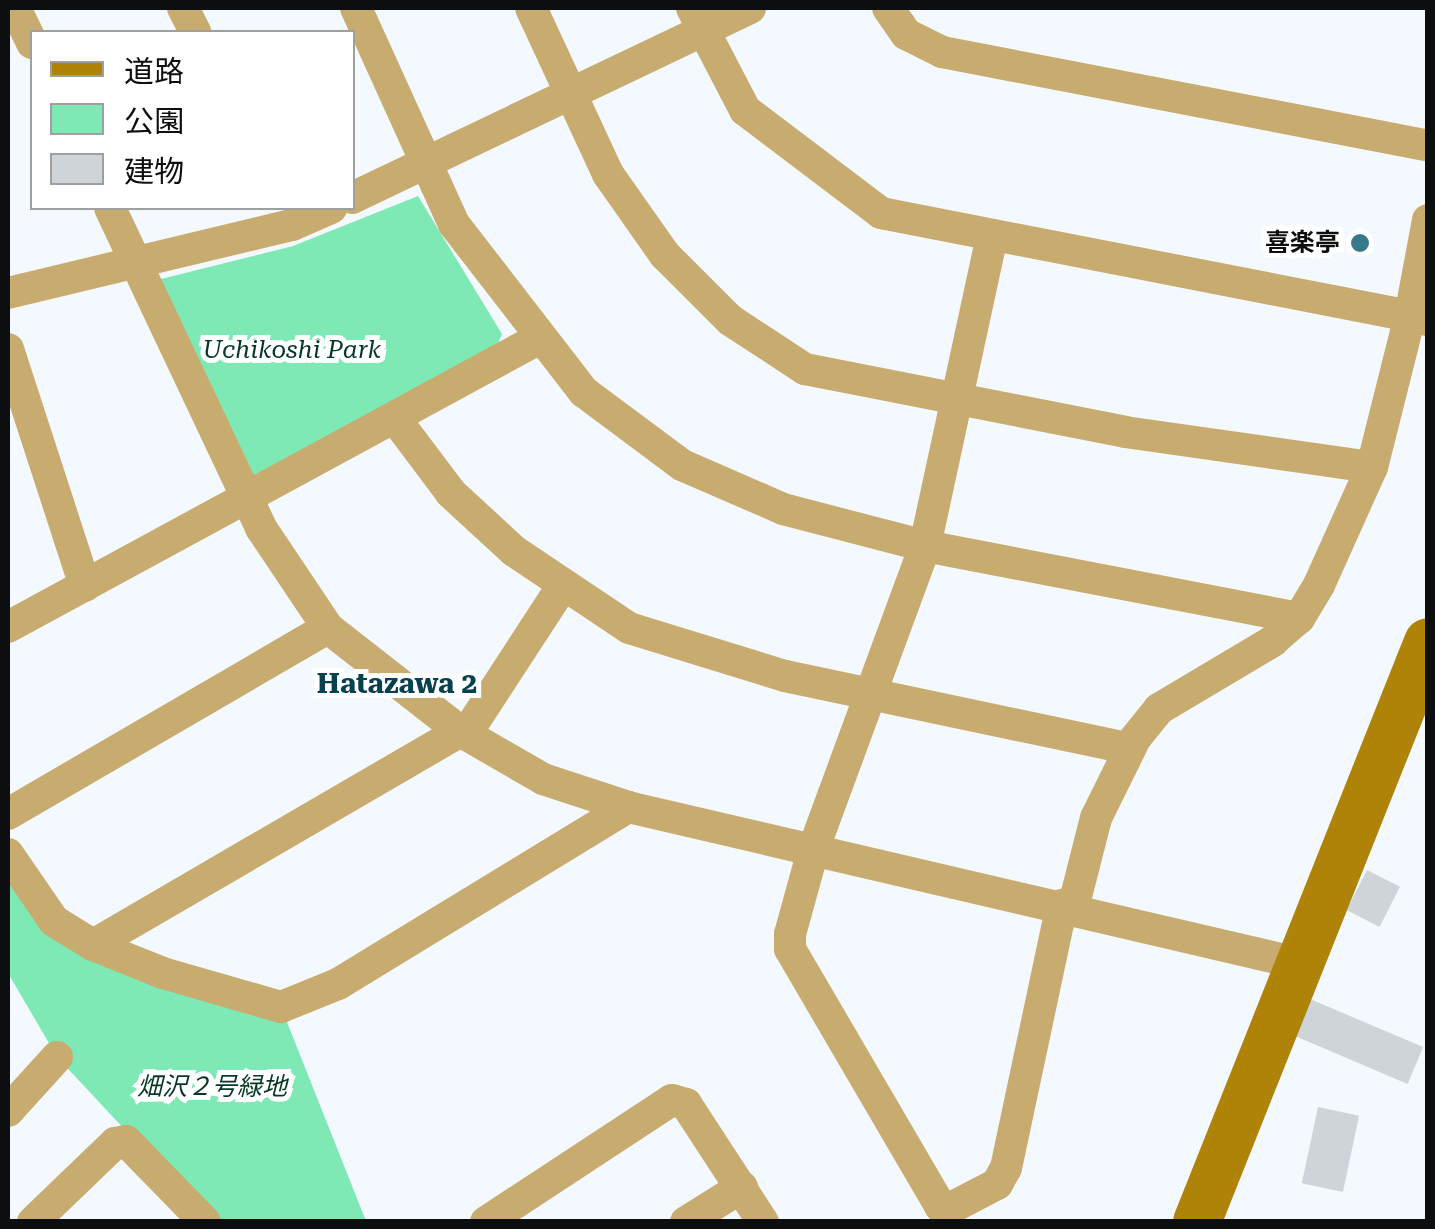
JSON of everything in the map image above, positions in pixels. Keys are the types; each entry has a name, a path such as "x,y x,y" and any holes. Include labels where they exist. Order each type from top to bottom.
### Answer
{"street":[{"path":"16,8 30,39"},
{"path":"183,8 195,30"},
{"path":"356,8 430,162 454,224 538,339 584,392 635,434 722,487 925,546 1299,618"},
{"path":"531,8 608,174 665,254 730,320 805,369 1125,432 1372,467"},
{"path":"355,197 571,92 698,20 750,8"},
{"path":"888,8 906,34 942,52 1428,146"},
{"path":"698,20 745,110 796,154 881,212 1419,318"},
{"path":"111,210 244,502 328,628 463,732 543,779 628,807 1068,906 1302,964"},
{"path":"8,293 320,210"},
{"path":"992,236 925,546 814,848 790,948 940,1206 950,1208 997,1184 1006,1168 1068,906 1096,818 1128,748 1158,708 1254,655 1299,618 1372,467 1419,318 1428,220"},
{"path":"8,627 397,421 538,339"},
{"path":"8,348 85,586"},
{"path":"397,421 451,493 561,588 628,628 699,654 1128,748"},
{"path":"92,944 463,732 561,588"},
{"path":"8,814 328,628"},
{"path":"1197,1222 1428,642"},
{"path":"8,854 54,921 92,944 163,973 281,1007 338,984 628,807"},
{"path":"8,1111 57,1057"},
{"path":"486,1222 672,1100 686,1104 763,1222"},
{"path":"33,1222 115,1143 126,1141 205,1222"},
{"path":"686,1222 742,1187"}],"green space":[{"name":"Uchikoshi Park","path":"418,196 502,334 495,351 256,483 145,283 293,246"},
{"name":"畑沢２号緑地","path":"8,842 93,945 281,1007 366,1221 210,1221 57,1057 8,973"}],"building":[{"path":"1367,870 1400,887 1380,927 1347,910"},
{"path":"1310,999 1423,1047 1408,1084 1294,1036"},
{"path":"1318,1107 1359,1116 1343,1192 1302,1183"}],"place":[{"name":"喜楽亭","path":"1360,243"}],"district":[{"name":"Hatazawa 2","path":"397,684"}]}
